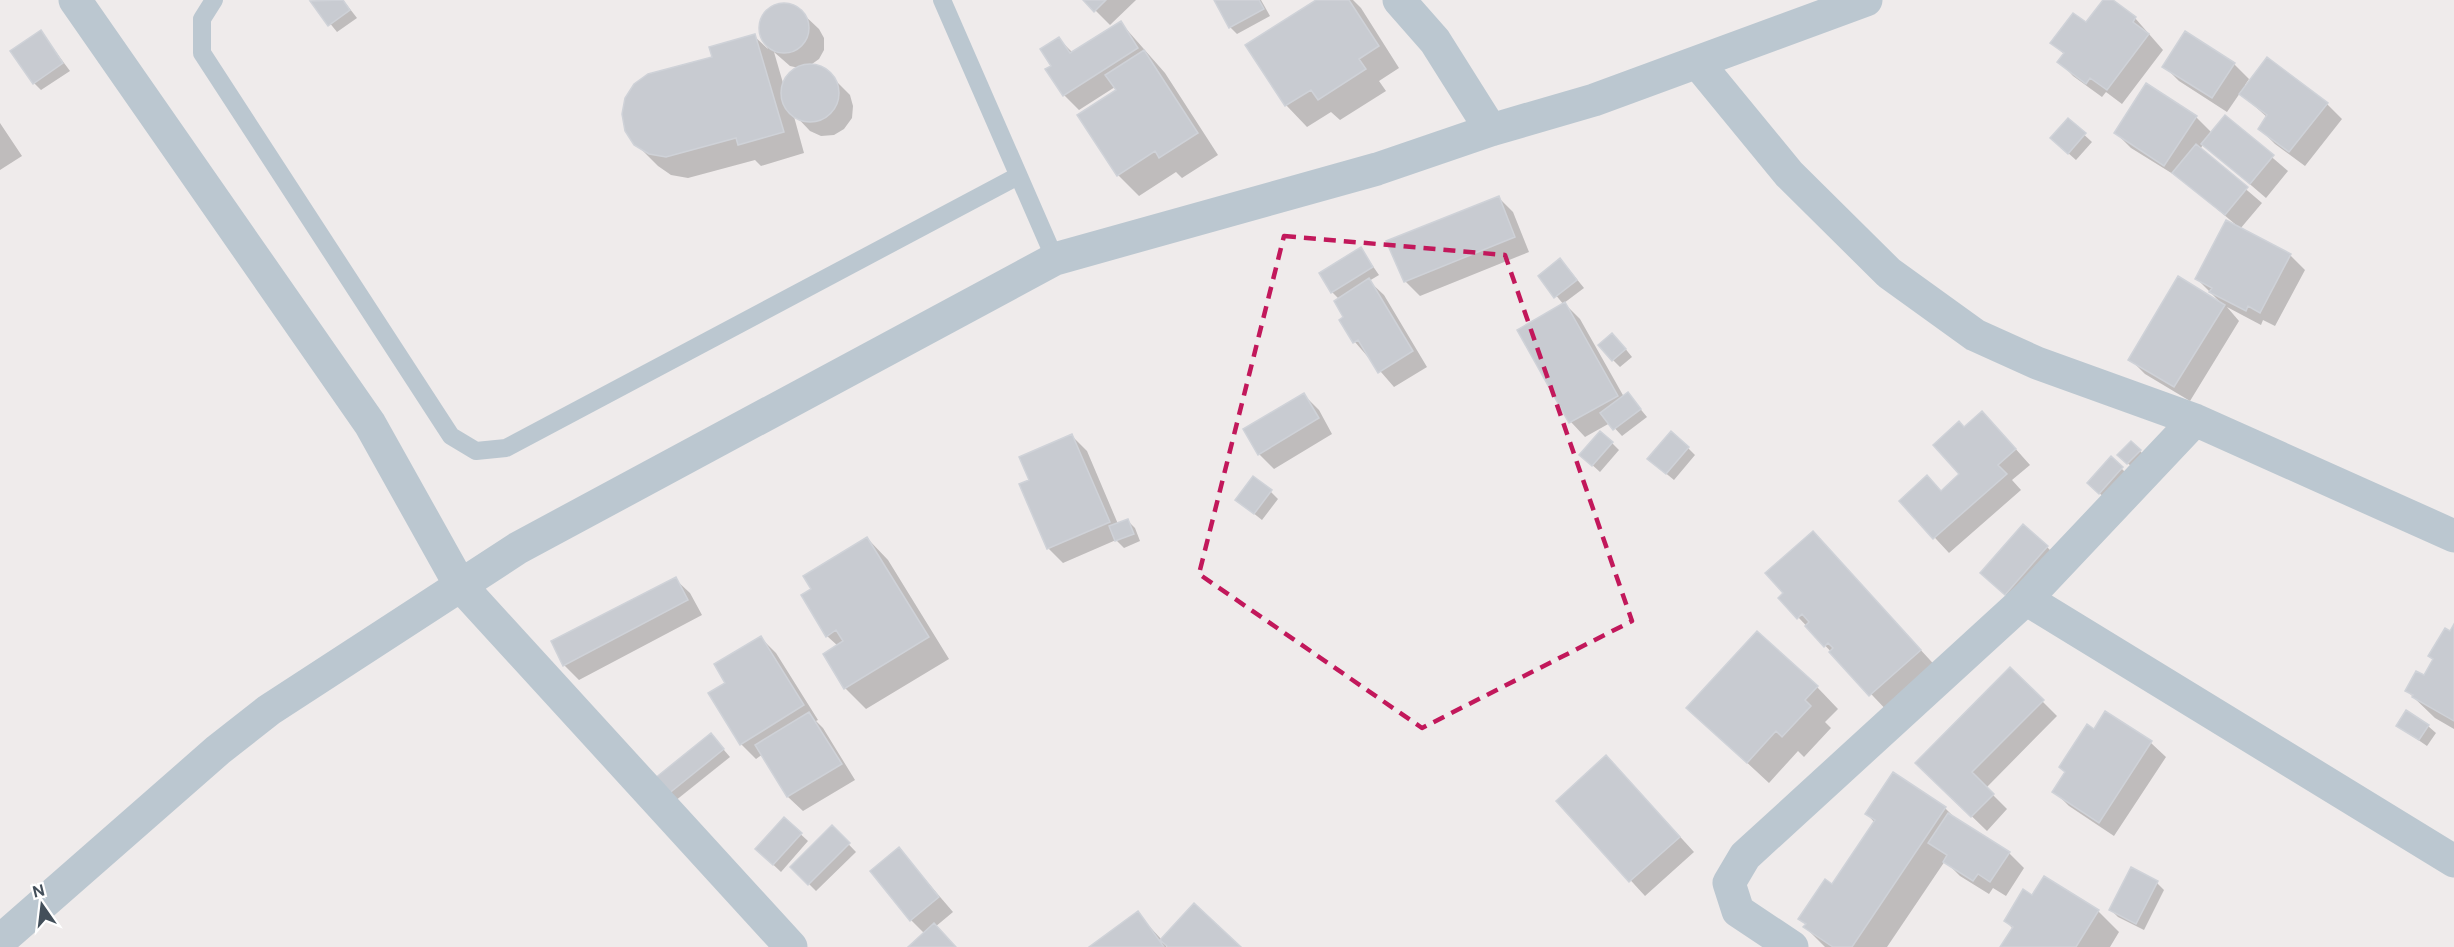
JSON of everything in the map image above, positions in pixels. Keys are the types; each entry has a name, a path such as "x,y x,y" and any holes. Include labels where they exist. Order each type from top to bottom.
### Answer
{"street":[{"path":"75,0 370,424 460,585 791,947"},
{"path":"1400,0 1435,41 1491,130"},
{"path":"0,941 218,750 269,710 460,585 518,548 1056,259 1377,169 1491,130 1594,100 1866,0"},
{"path":"1696,62 1788,174 1889,273 1975,335 2037,363 2195,420 2454,536"},
{"path":"1792,947 1738,910 1729,883 1745,856 2026,599 2195,420"},
{"path":"2026,599 2454,861"}],"lane":[{"path":"214,0 202,19 202,53 451,436 476,451 506,448 1018,176"},
{"path":"942,0 1056,259"}],"highlighted area":[{"path":"1284,236 1505,255 1632,621 1422,728 1199,574"}],"building":[{"path":"343,0 350,10 328,26 310,1"},
{"path":"1083,0 1106,0 1094,12"},
{"path":"1214,0 1259,0 1264,9 1229,28"},
{"path":"1316,0 1349,0 1379,46 1359,59 1366,69 1318,100 1311,90 1285,106 1245,45"},
{"path":"2103,0 2113,0 2136,17 2133,22 2149,34 2107,90 2090,78 2086,84 2057,62 2064,53 2050,43 2073,13 2086,22"},
{"path":"779,3 789,3 802,10 809,23 809,33 802,46 789,53 779,53 770,49 763,42 759,33 759,23 763,14 770,7"},
{"path":"1121,21 1138,48 1063,96 1045,69 1051,66 1040,49 1059,37 1070,53"},
{"path":"41,30 63,63 33,84 10,51"},
{"path":"2185,31 2235,63 2212,98 2162,67"},
{"path":"755,34 784,132 738,145 736,138 666,157 649,154 634,145 625,131 622,114 625,98 634,84 648,74 712,57 709,47"},
{"path":"1144,50 1198,133 1159,158 1155,151 1117,176 1077,115 1116,90 1105,75"},
{"path":"2267,57 2328,103 2289,152 2258,129 2267,115 2239,94"},
{"path":"810,64 826,69 834,77 839,93 834,109 826,117 810,122 794,117 786,109 781,93 786,77 794,69"},
{"path":"2146,83 2197,116 2164,166 2114,133"},
{"path":"2225,115 2274,155 2250,184 2201,144"},
{"path":"2068,118 2086,133 2068,154 2050,138"},
{"path":"2196,144 2248,187 2225,215 2172,173"},
{"path":"1499,196 1515,237 1404,282 1386,241"},
{"path":"2226,220 2291,254 2260,313 2248,306 2246,311 2209,292 2212,288 2195,279"},
{"path":"1361,247 1373,267 1331,293 1319,273"},
{"path":"1560,258 1577,280 1554,298 1538,276"},
{"path":"2178,276 2225,305 2174,387 2128,360"},
{"path":"1369,278 1413,351 1378,373 1358,340 1353,343 1339,320 1343,317 1334,301"},
{"path":"1565,302 1618,396 1569,423 1517,330"},
{"path":"1612,333 1626,349 1612,361 1598,345"},
{"path":"1628,392 1641,409 1613,430 1600,413"},
{"path":"1304,393 1319,418 1258,455 1243,429"},
{"path":"1982,411 2016,449 1998,465 2007,474 1933,539 1899,501 1927,475 1941,491 1959,474 1933,445 1959,421 1964,427"},
{"path":"1600,431 1613,442 1592,466 1579,455"},
{"path":"1671,431 1689,447 1666,474 1647,459"},
{"path":"1072,434 1110,522 1047,549 1019,484 1029,480 1019,457"},
{"path":"2131,441 2141,450 2127,464 2117,455"},
{"path":"2111,456 2123,467 2099,494 2087,483"},
{"path":"1253,476 1272,490 1254,514 1235,500"},
{"path":"1128,519 1134,534 1115,541 1109,526"},
{"path":"2023,524 2048,546 2005,595 1980,573"},
{"path":"1813,531 1921,650 1869,696 1829,652 1833,648 1828,643 1824,647 1805,626 1809,622 1802,614 1797,619 1778,598 1783,593 1765,573"},
{"path":"867,537 929,637 844,689 823,654 843,641 836,630 826,637 801,595 811,589 803,576"},
{"path":"676,577 688,600 563,666 551,641"},
{"path":"2454,624 2454,721 2405,691 2416,671 2424,675 2433,659 2428,656 2445,628 2450,631"},
{"path":"1757,631 1818,686 1805,700 1811,706 1782,737 1776,731 1747,763 1686,708"},
{"path":"761,636 804,705 740,745 708,693 725,683 714,664"},
{"path":"2010,667 2044,700 1972,772 1994,794 1971,817 1915,763"},
{"path":"2406,710 2429,725 2419,740 2396,726"},
{"path":"2105,711 2152,741 2099,823 2052,792 2065,772 2059,767 2087,724 2094,729"},
{"path":"809,712 842,764 787,797 755,745"},
{"path":"711,733 724,749 667,795 654,779"},
{"path":"1606,755 1680,837 1629,882 1556,801"},
{"path":"1893,772 1946,807 1852,947 1833,947 1803,927 1806,924 1798,919 1825,879 1832,884 1875,820 1865,814"},
{"path":"1948,813 2010,852 1990,882 1978,874 1973,881 1943,862 1947,855 1928,843"},
{"path":"784,817 802,833 773,865 755,849"},
{"path":"832,825 850,843 808,885 790,867"},
{"path":"899,847 939,897 910,921 870,871"},
{"path":"2131,867 2158,881 2136,924 2109,910"},
{"path":"2044,876 2099,910 2076,947 2000,947 2013,927 2004,921 2023,889 2032,895"},
{"path":"1194,903 1241,947 1168,947 1160,940"},
{"path":"1138,911 1164,947 1089,947"},
{"path":"934,923 956,947 908,947"}]}
